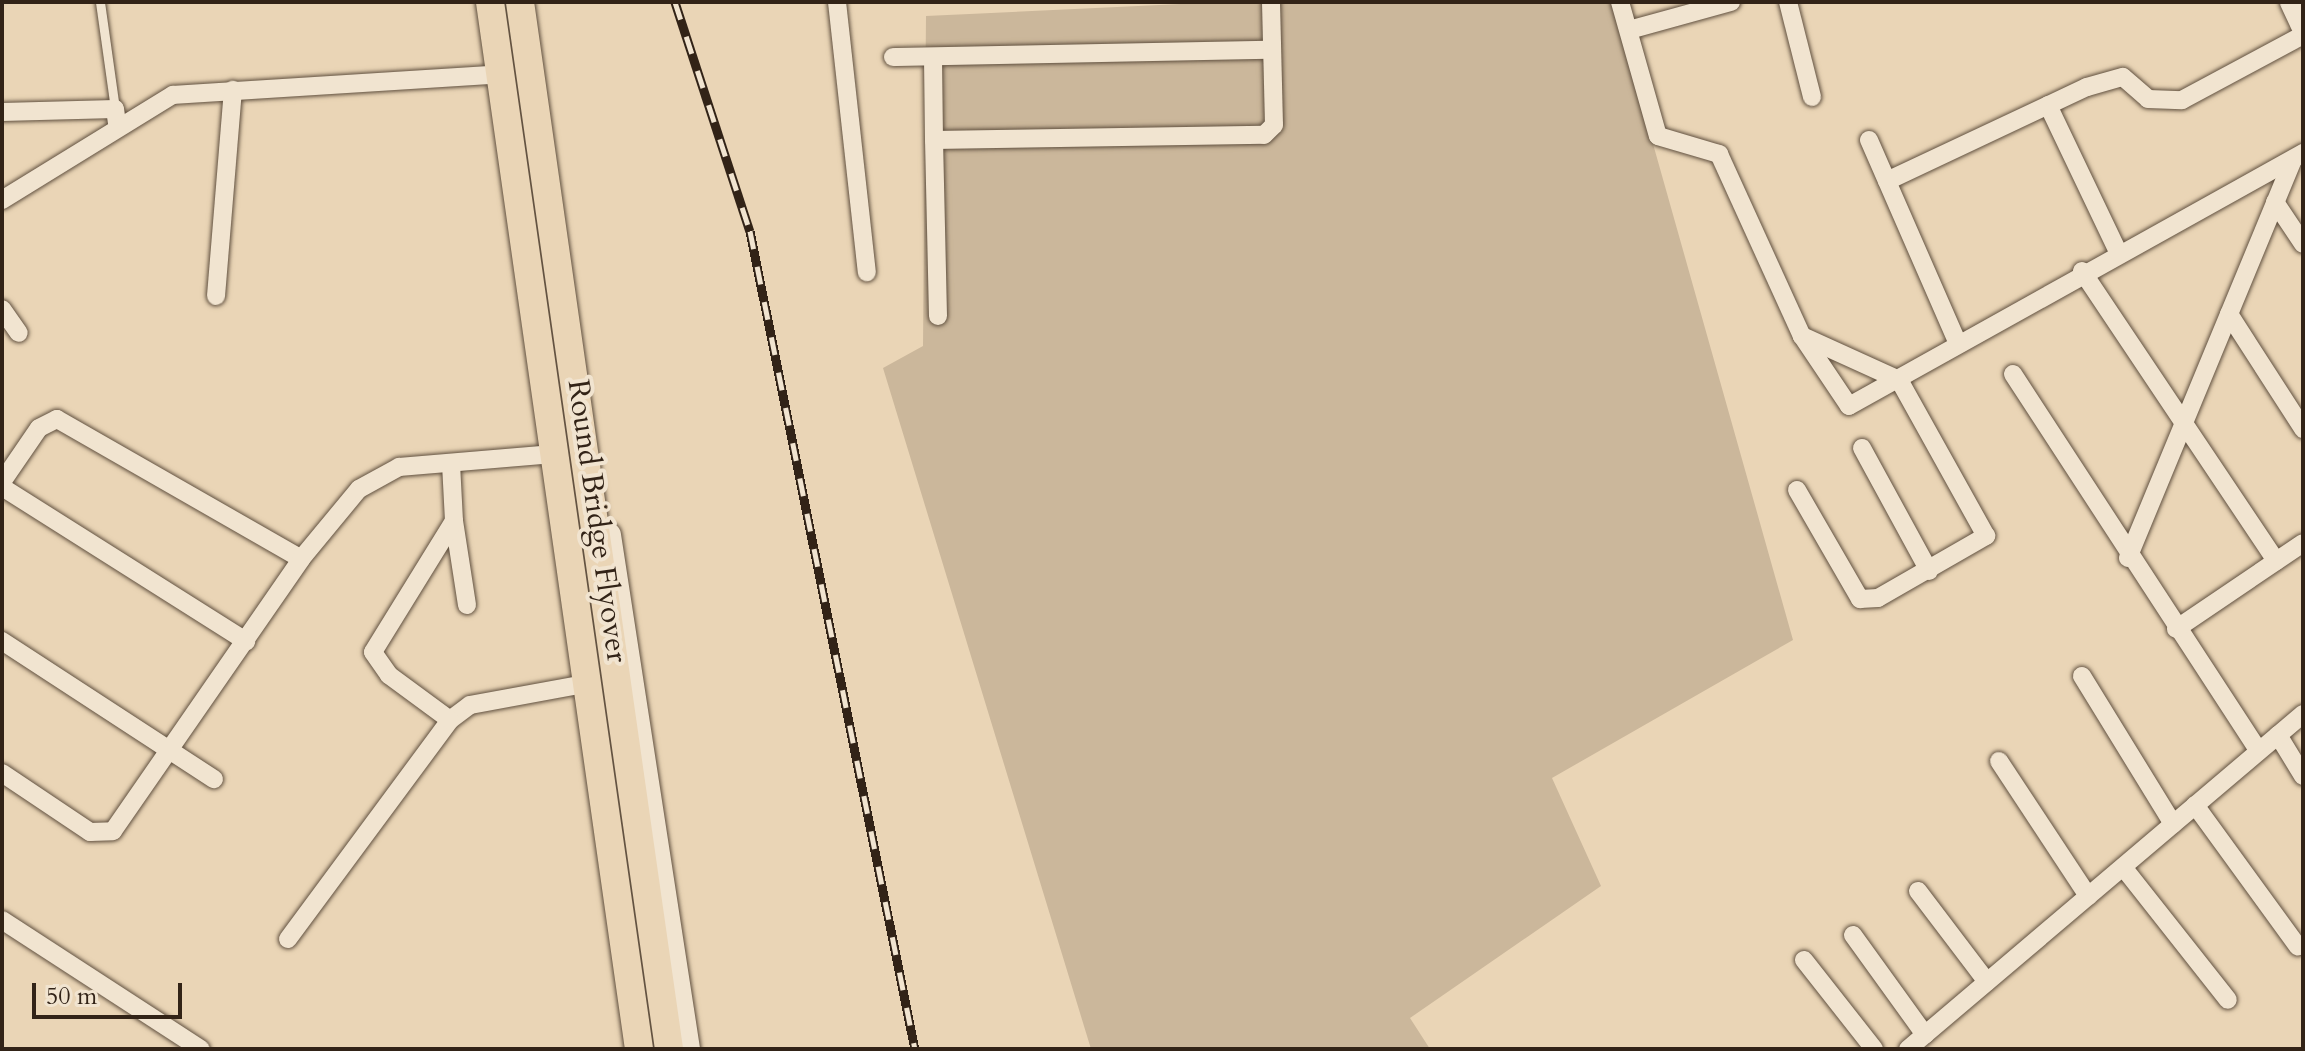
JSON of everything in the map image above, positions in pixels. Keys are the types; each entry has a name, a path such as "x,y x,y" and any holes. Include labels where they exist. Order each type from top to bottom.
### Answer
{"main road":[{"name":"Round Bridge Flyover","path":"490,2 639,1049"},
{"name":"Round Bridge Flyover","path":"520,2 669,1049"}],"street":[{"path":"477,2 626,1049"},
{"path":"534,2 688,1049"},
{"path":"837,2 867,272"},
{"path":"934,140 1264,135 1274,125 1271,2"},
{"path":"1620,2 1658,136 1719,154 1802,336 1849,406 1899,380 2082,271 2298,156"},
{"path":"1629,30 1731,2"},
{"path":"1788,2 1812,97"},
{"path":"2292,2 2303,26"},
{"path":"1887,181 2048,105 2123,77 2148,99 2182,100 2303,35"},
{"path":"893,57 1272,50"},
{"path":"933,58 938,316"},
{"path":"2,200 116,116 173,95 488,75"},
{"path":"216,296 233,90"},
{"path":"2048,105 2118,252"},
{"path":"2,112 116,116"},
{"path":"1869,140 1958,344"},
{"path":"2128,558 2275,202 2298,156"},
{"path":"2275,202 2303,244"},
{"path":"2082,271 2276,561"},
{"path":"2,309 19,333"},
{"path":"2229,314 2303,429"},
{"path":"1797,490 1860,599 1878,598 1929,571 1979,544 1986,532 1899,380 1802,336"},
{"path":"2013,374 2128,558 2259,751"},
{"path":"246,641 2,484 39,428 57,419 301,559"},
{"path":"1862,448 1929,571"},
{"path":"2,773 101,833 121,822 301,559 375,477 399,467 541,455"},
{"path":"451,463 454,521 467,605"},
{"path":"450,720 389,675 373,652 454,521"},
{"path":"2176,629 2303,543"},
{"path":"2,641 172,748 214,779"},
{"path":"2082,676 2173,824"},
{"path":"288,939 450,720 470,705 574,686"},
{"path":"1908,1049 2303,714"},
{"path":"2278,735 2303,776"},
{"path":"1999,761 2088,896"},
{"path":"2195,805 2298,947"},
{"path":"2123,867 2228,1000"},
{"path":"1918,891 1987,982"},
{"path":"2,920 201,1049"},
{"path":"1853,935 1925,1035"},
{"path":"1804,960 1874,1049"}],"lane":[{"path":"100,2 116,116"}],"shaded area":[{"path":"1223,2 1613,2 1793,640 1552,778 1601,886 1410,1018 1430,1049 1091,1049 883,368 923,346 926,16"}],"railway":[{"path":"675,2 750,231 915,1049"}]}
